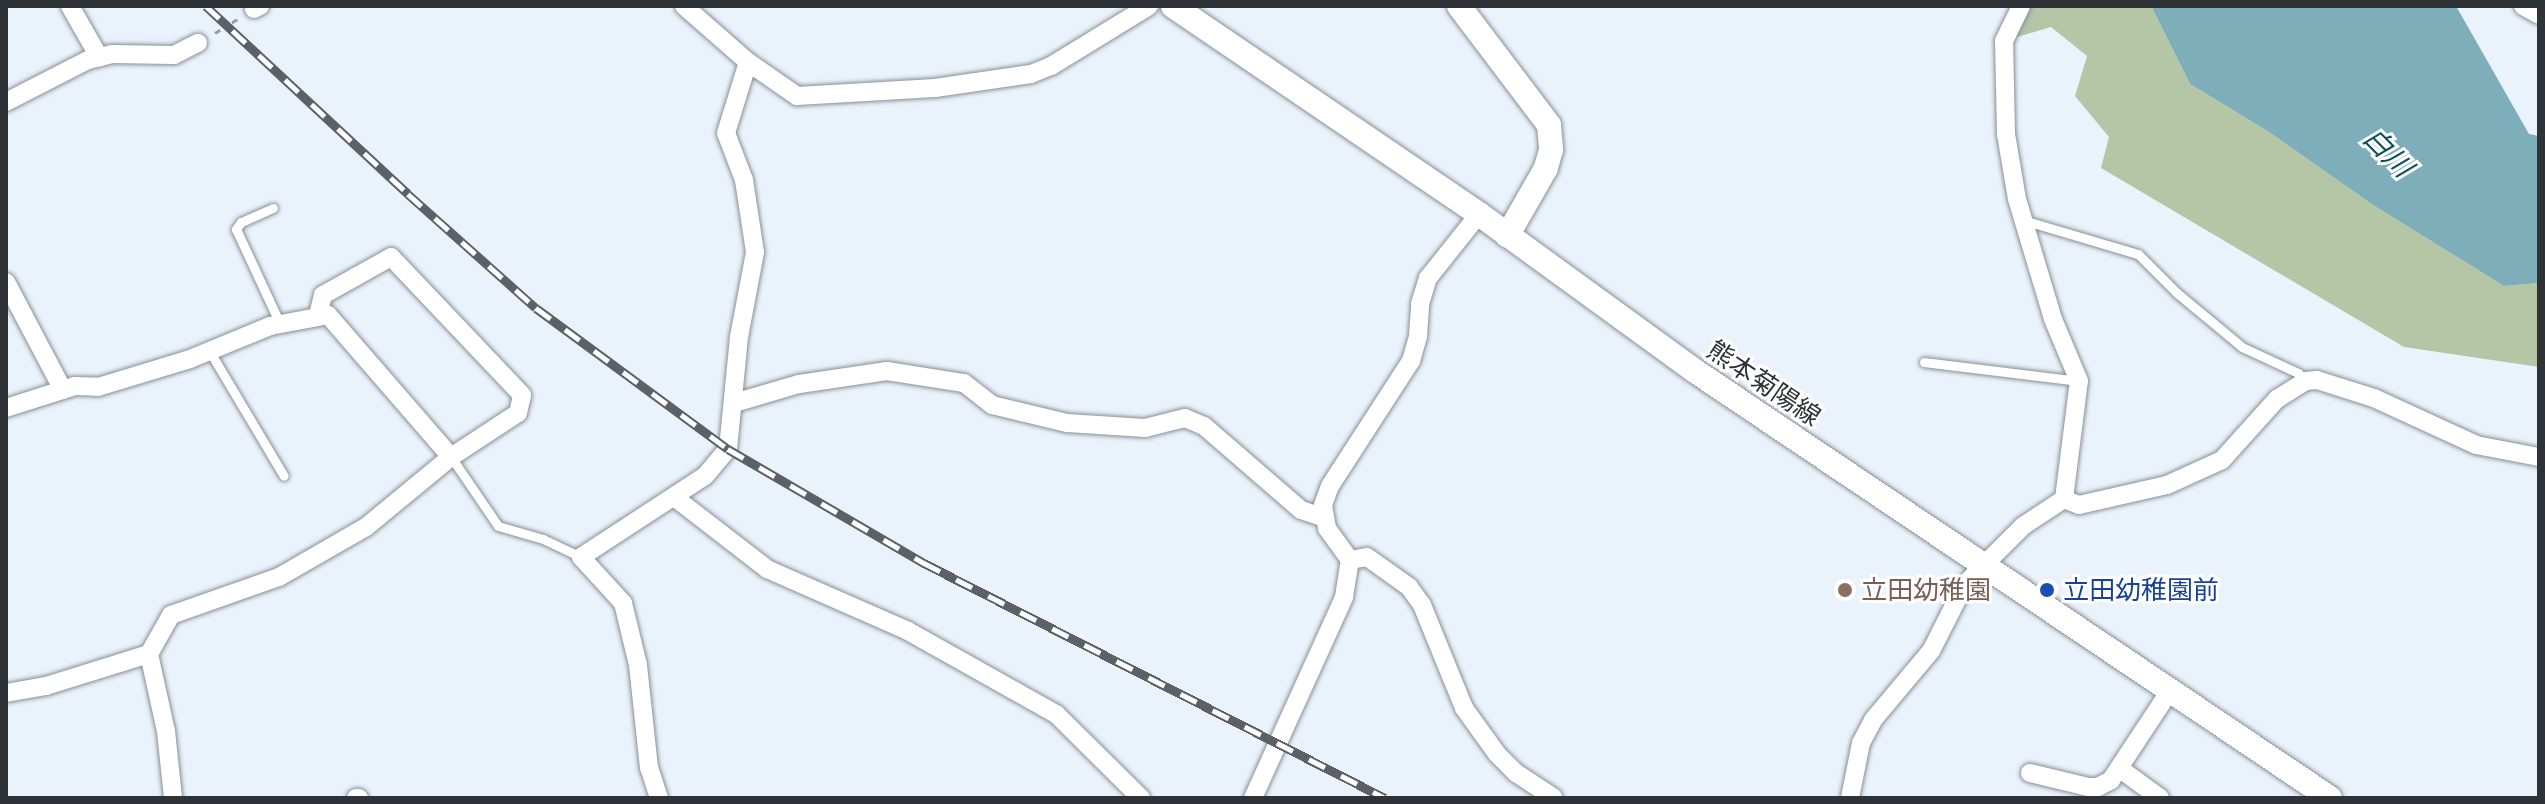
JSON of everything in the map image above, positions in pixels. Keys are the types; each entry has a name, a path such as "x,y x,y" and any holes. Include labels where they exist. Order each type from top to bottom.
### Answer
{"main road":[{"name":"熊本菊陽線","path":"1173,6 1479,214 1695,371 2330,798"},
{"path":"1459,6 1542,114 1552,138 1546,168 1507,236"}],"street":[{"path":"70,6 99,57"},
{"path":"684,6 748,62 797,96 935,88 1031,74 1051,66 1149,6"},
{"path":"1850,798 1861,743 1873,720 1931,651 1965,584 2023,526 2064,499 2079,381 2053,319 2023,220 2006,134 2004,41 2021,6"},
{"path":"2523,6 2539,15"},
{"path":"6,102 99,57 112,54 174,55 198,43"},
{"path":"659,798 649,768 638,665 623,603 581,557 705,476 728,449 739,337 755,252 744,180 726,133 748,62"},
{"path":"1253,798 1344,597 1350,560 1323,517 1323,505 1330,486 1411,361 1418,336 1420,304 1428,278 1479,214"},
{"path":"173,798 166,731 149,654 171,615 279,577 366,527 451,457 518,413 522,395 391,257 323,295 318,315"},
{"path":"6,282 63,390"},
{"path":"6,408 63,390 98,387 210,352 280,324 328,315 451,457"},
{"path":"734,403 786,386 887,371 964,383 992,405 1067,423 1145,428 1185,418 1204,426 1301,510 1323,517"},
{"path":"2064,499 2079,505 2167,485 2222,460 2277,399 2306,381 2317,380 2374,398 2476,445 2539,457"},
{"path":"674,497 767,569 908,631 1056,714 1141,798"},
{"path":"1350,560 1367,557 1409,587 1422,605 1464,708 1497,754 1516,773 1554,798"},
{"path":"6,693 74,679 149,654"},
{"path":"2030,773 2098,787 2111,780 2169,692"},
{"path":"2119,768 2160,798"}],"lane":[{"path":"273,208 241,222 236,229 280,324"},
{"path":"2023,220 2138,254 2177,293 2242,347 2298,373 2306,381"},
{"path":"210,352 284,476"},
{"path":"1924,362 2079,381"},
{"path":"451,457 498,526 543,539 581,557"}],"path":[{"path":"198,43 257,8"}],"green space":[{"path":"2021,6 2151,6 2190,84 2269,132 2373,205 2504,286 2539,283 2539,367 2404,347 2101,168 2109,137 2075,96 2087,56 2051,27 2004,41"}],"water":[{"name":"白川","path":"2151,6 2456,6 2529,134 2539,136 2539,283 2504,286 2373,205 2269,132 2190,84"}],"railway":[{"path":"206,6 536,308 728,449 924,563 1385,798"}],"place":[{"name":"立田幼稚園","path":"1845,590"},
{"name":"立田幼稚園前","path":"2047,590"}]}
